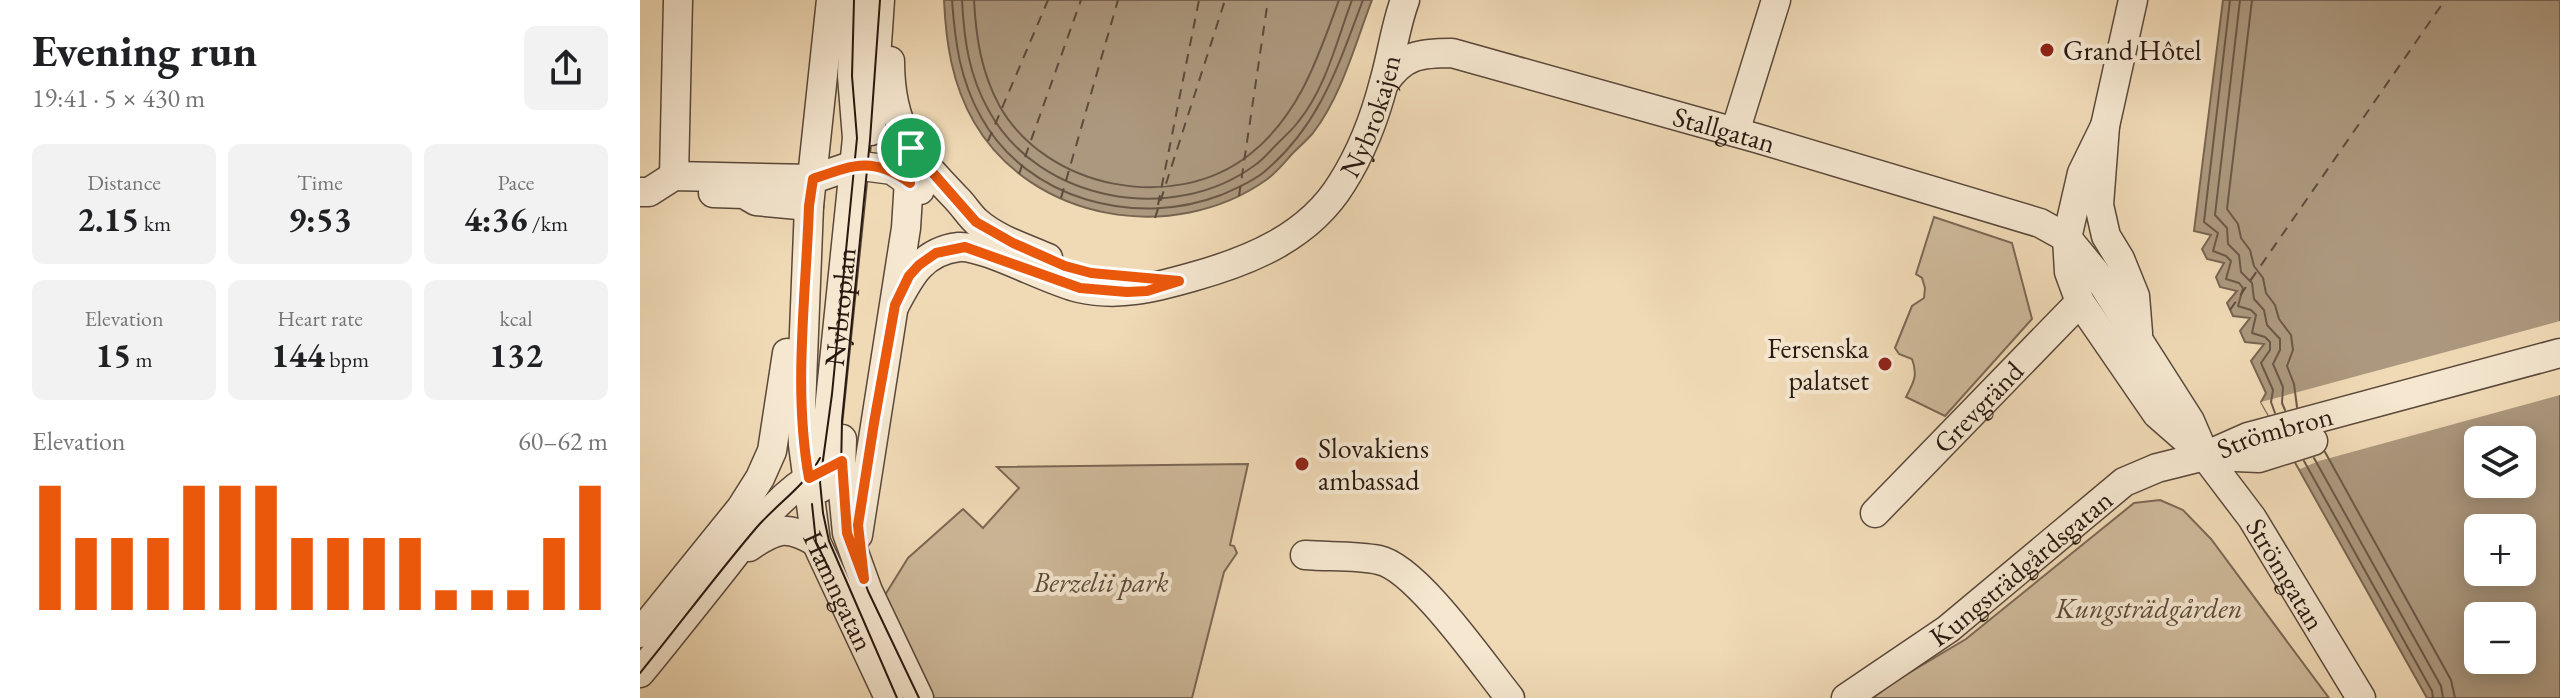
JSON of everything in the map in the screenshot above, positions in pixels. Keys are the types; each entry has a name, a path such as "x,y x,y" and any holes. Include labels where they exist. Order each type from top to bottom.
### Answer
{"street":[{"path":"678,0 658,184 811,192 861,165 892,170 947,209 1065,266 1091,273 1179,281"},
{"path":"811,192 831,0"},
{"path":"854,0 852,76 861,165"},
{"path":"861,165 880,0"},
{"path":"894,0 890,83 895,108 911,148 976,222"},
{"name":"Nybrokajen","path":"895,305 909,276 919,265 936,253 958,247 975,249 1056,282 1080,288 1127,292 1147,291 1264,253 1311,220 1342,185 1368,131 1385,82 1405,0"},
{"path":"1735,132 1776,0"},
{"path":"2133,0 2105,126 2099,184 2100,217 2106,236 2120,259 2135,296 2138,338"},
{"name":"Stallgatan","path":"1385,82 1396,65 1417,57 1452,53 1735,132 2040,223 2067,238"},
{"path":"2105,126 2082,173 2067,238 2069,272 2080,302 2157,414 2205,456"},
{"name":"Nybroplan","path":"872,442 895,305 910,183 911,148"},
{"name":"Nybroplan","path":"823,468 861,165"},
{"name":"Nybroplan","path":"842,420 861,165"},
{"name":"Nybroplan","path":"640,633 741,508 772,451 800,237 811,192"},
{"name":"Nybroplan","path":"811,192 801,408 823,468"},
{"path":"2067,238 2095,272 2138,338 2190,421 2205,456"},
{"name":"Grevgränd","path":"1875,513 2080,302"},
{"name":"Strömbron","path":"2281,440 2560,353"},
{"name":"Strömbron","path":"2205,456 2248,437 2281,440 2560,373"},
{"name":"Hamngatan","path":"842,420 823,468 816,542 889,698"},
{"path":"640,673 763,521 823,468 872,442"},
{"name":"Hamngatan","path":"864,579 858,525 872,442"},
{"name":"Kungsträdgårdsgatan","path":"1846,698 1948,629 2124,482 2157,468 2205,456"},
{"name":"Strömgatan","path":"2205,456 2252,518 2361,698"},
{"name":"Hamngatan","path":"823,468 864,579 919,698"},
{"name":"Hamngatan","path":"823,468 823,513 829,541 897,698"},
{"path":"727,565 764,537 779,530 797,532 816,542"},
{"path":"1305,555 1381,560 1400,569 1425,592 1510,698"}],"green space":[{"path":"1934,217 2012,243 2032,319 1945,416 1906,397 1914,378 1914,365 1912,359 1899,354 1895,348 1912,306 1924,298 1922,278 1916,274"},
{"name":"Berzelii park","path":"1248,464 1230,545 1237,553 1224,572 1192,698 932,698 885,595 908,558 963,509 983,528 1019,488 997,467"},
{"name":"Kungsträdgården","path":"2160,500 2183,510 2211,539 2329,698 1873,698 1892,683 1966,639 2134,503"}],"water":[{"path":"944,0 1372,0 1332,102 1313,133 1277,171 1229,200 1190,212 1148,217 1107,213 1068,201 1031,182 999,156 974,122 960,93 946,32"},
{"path":"2223,0 2560,0 2560,698 2427,698 2261,402 2266,393 2251,361 2264,344 2245,342 2240,331 2250,318 2233,316 2227,303 2237,291 2220,287 2216,277 2224,263 2207,259 2202,249 2211,235 2194,231"}],"pier":[{"path":"2560,321 2560,395 2319,461 2300,469 2261,402"}],"ferry route":[{"path":"988,141 1048,0"},
{"path":"1019,174 1081,0"},
{"path":"1061,198 1118,0"},
{"path":"1158,205 1199,0"},
{"path":"1155,218 1225,0"},
{"path":"1239,196 1268,0"},
{"path":"2230,310 2445,0"}],"tram line":[{"path":"854,0 852,76 857,138 832,394 820,482 829,541 897,698"},
{"path":"880,0 870,140 842,420 841,471 847,533 868,591 919,698"},
{"path":"640,673 742,545 807,477 820,458"},
{"path":"812,504 816,542 829,569"}],"place":[{"name":"Grand Hôtel","path":"2047,50"},
{"name":"Fersenska palatset","path":"1885,364"},
{"name":"Slovakiens ambassad","path":"1302,464"}],"route":[{"path":"911,148 976,222 1013,243 1065,266 1091,273 1179,281 1147,291 1104,292 1056,282 965,247 936,253 919,265 909,276 895,305 874,423 858,525 864,579 847,533 842,461 809,478 803,445 801,408 809,206 813,179 854,165 880,166 892,170 910,183 911,148"}]}
